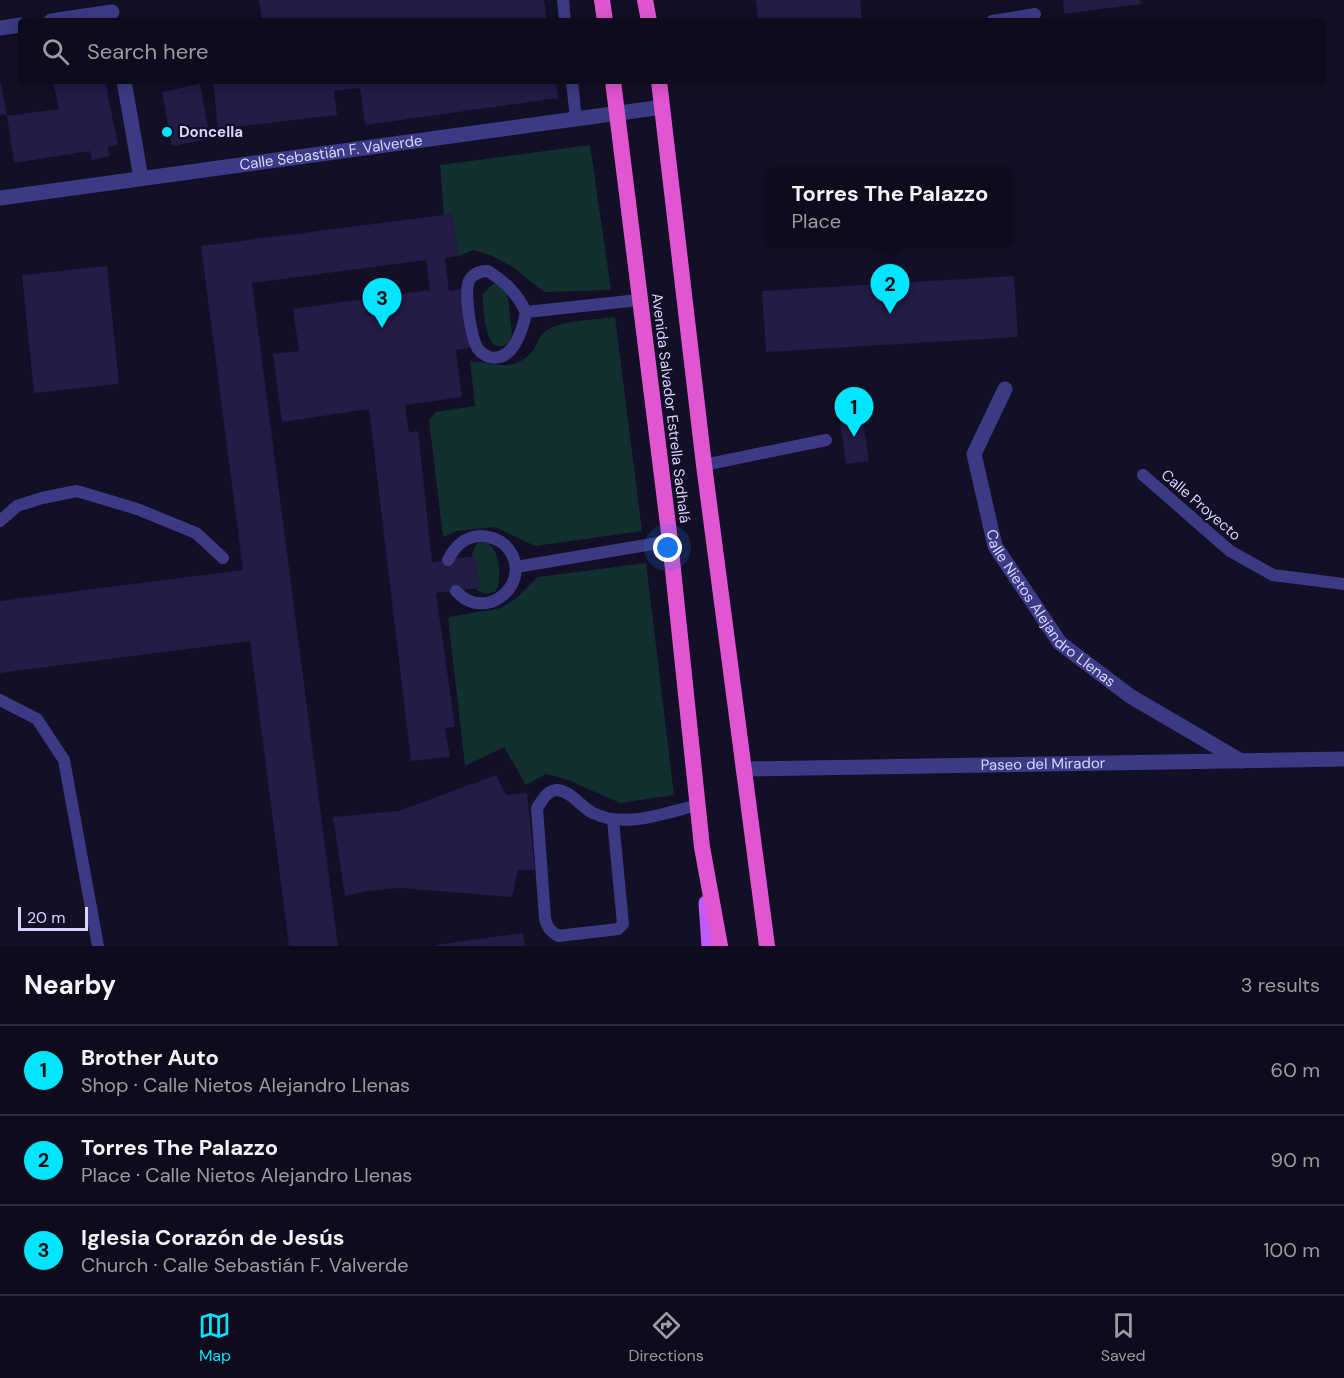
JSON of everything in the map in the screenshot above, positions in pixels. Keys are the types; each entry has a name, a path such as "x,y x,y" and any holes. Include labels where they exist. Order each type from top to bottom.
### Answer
{"highway":[{"path":"602,0 605,18"},
{"path":"645,0 648,18"},
{"name":"Avenida Salvador Estrella Sadhalá","path":"613,84 670,541 702,846 720,946"},
{"name":"Avenida Salvador Estrella Sadhalá","path":"659,84 704,465 767,946"}],"main road":[{"name":"Avenida Salvador Estrella Sadhalá","path":"753,836 773,946"},
{"name":"Avenida Salvador Estrella Sadhalá","path":"702,846 709,946"}],"street":[{"path":"69,18 112,11"},
{"path":"0,28 18,25"},
{"path":"125,84 141,178"},
{"name":"Calle Sebastián F. Valverde","path":"0,198 663,107"},
{"name":"Calle Nietos Alejandro Llenas","path":"1005,389 974,454 995,546 1060,643 1130,696 1240,761"},
{"name":"Paseo del Mirador","path":"743,770 1344,759"}],"lane":[{"path":"563,0 565,18"},
{"path":"1014,18 1035,15"},
{"path":"572,84 576,120"},
{"path":"488,271 511,288 520,299 526,312 523,326 512,348 502,356 494,358 485,356 475,343 470,316 468,288 470,279 477,273 488,271"},
{"path":"526,312 639,300"},
{"path":"704,465 826,440"},
{"name":"Calle Proyecto","path":"1143,475 1230,551 1273,575 1344,584"},
{"path":"0,521 17,506 77,491 137,509 196,533 223,558"},
{"path":"448,560 458,545 471,537 487,536 501,541 511,552 516,567 514,582 506,594 492,602 477,604 462,598 456,591"},
{"path":"516,567 670,541"},
{"path":"0,700 37,719 64,760 98,946"},
{"path":"613,820 623,924 618,929 558,936 546,926 545,918 537,808 547,794 556,790 567,794 591,812 613,820 642,818 698,805"}],"green space":[{"path":"590,145 611,290 544,292 513,267 492,256 474,250 458,256 452,214 444,215 440,165"},
{"path":"493,284 501,284 507,290 512,333 507,344 498,346 493,343 486,328 482,295"},
{"path":"615,317 642,531 535,546 495,527 457,531 443,537 429,420 436,412 475,406 470,361 497,365 520,362 534,349 547,330 570,322"},
{"path":"478,543 488,543 497,559 498,586 496,591 490,593 483,593 475,589 479,588 472,559 474,548"},
{"path":"646,563 674,795 620,803 566,779 546,774 526,785 504,747 465,766 448,617 501,608 518,597 538,577"}],"building":[{"path":"259,0 544,0 547,18 262,18"},
{"path":"756,0 860,0 862,18 758,18"},
{"path":"1063,0 1140,0 1141,4 1064,14"},
{"path":"0,80 7,116 0,115"},
{"path":"54,84 106,84 118,145 108,147 109,156 92,160 90,151 14,163 7,116 59,109"},
{"path":"200,84 210,139 172,146 162,92"},
{"path":"213,84 556,84 558,98 365,125 360,88 334,91 337,115 218,129"},
{"path":"452,214 458,256 445,258 449,291 462,289 470,348 456,350 462,397 405,405 409,432 418,431 432,562 475,556 480,588 436,593 455,727 445,728 450,757 411,761 369,409 282,422 273,354 299,351 293,309 430,290 426,260 252,283 338,946 289,946 250,641 0,673 0,601 243,570 201,246"},
{"path":"107,266 119,384 34,393 22,275"},
{"path":"1014,276 1018,337 766,352 762,291"},
{"path":"861,409 869,461 846,464 839,413"},
{"path":"496,775 506,795 527,793 535,870 518,870 512,897 400,888 366,891 345,896 333,817 399,811"},
{"path":"523,933 525,946 435,946 435,945"}],"place":[{"name":"Doncella","path":"167,132"},
{"name":"Torres The Palazzo","path":"890,314"},
{"name":"Iglesia Corazón de Jesús","path":"382,328"},
{"name":"Brother Auto","path":"854,437"}]}
